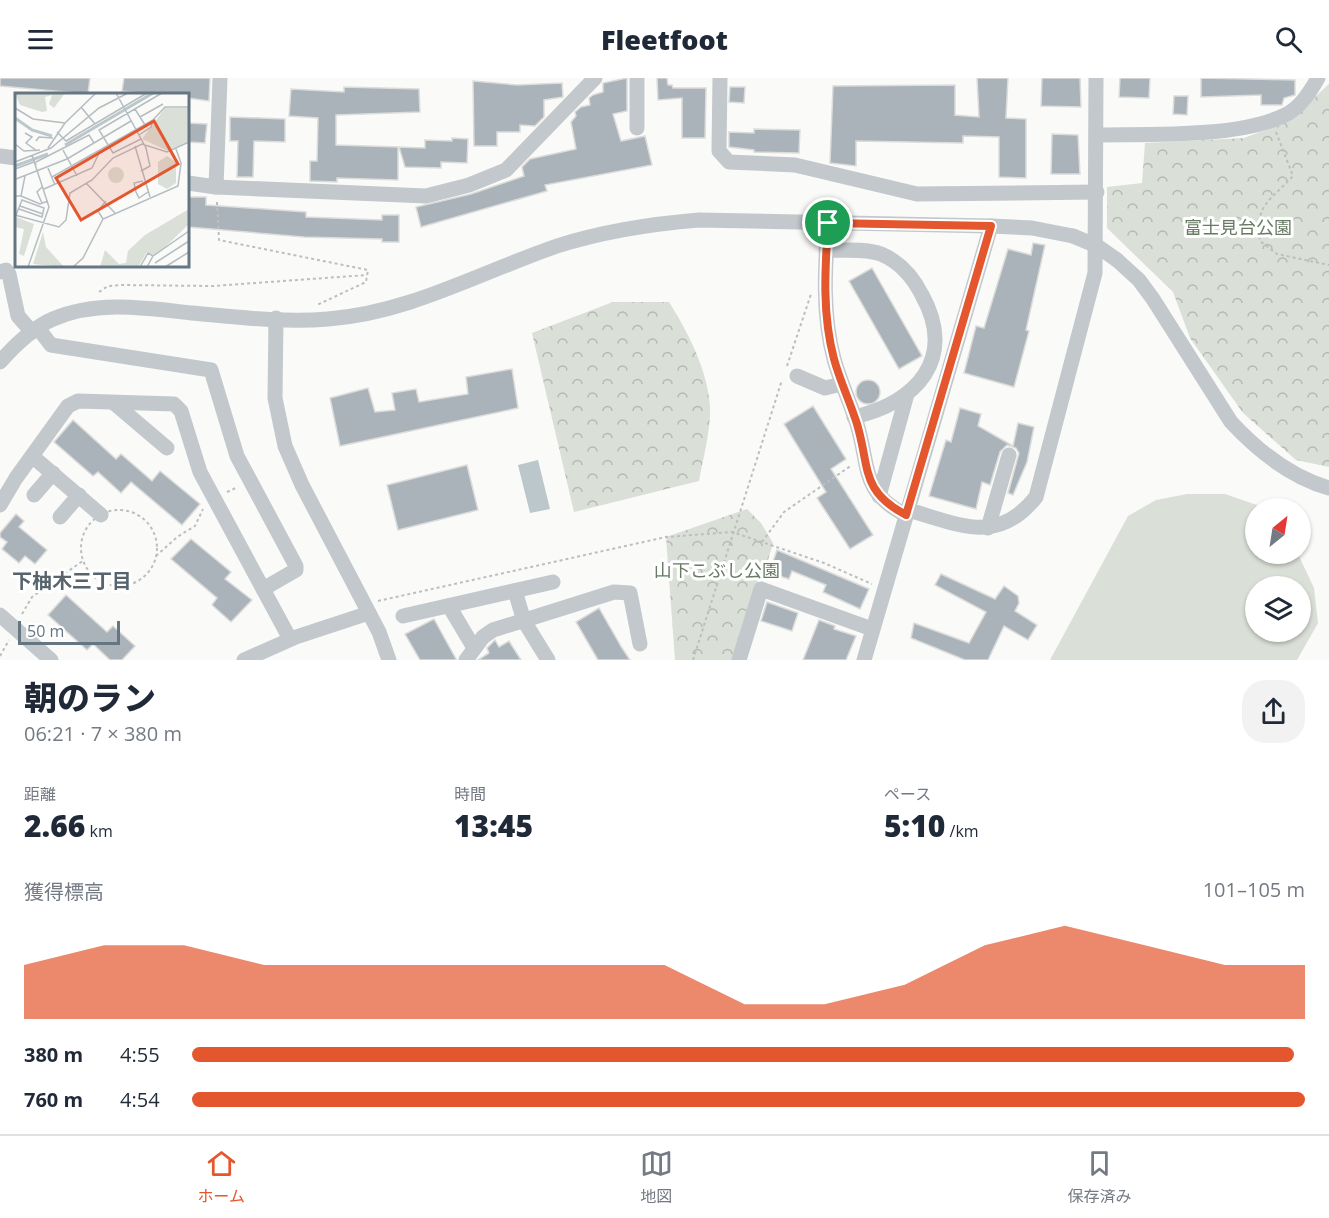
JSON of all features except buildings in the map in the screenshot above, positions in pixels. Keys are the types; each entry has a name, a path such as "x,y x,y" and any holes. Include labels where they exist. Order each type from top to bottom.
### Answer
{"street":[{"path":"216,187 220,78"},
{"path":"189,183 216,187 426,196 469,185 506,170 596,78"},
{"path":"637,78 637,128"},
{"path":"720,78 719,151 729,162 795,165 917,194 1096,192"},
{"path":"828,223 826,312 834,358 854,417 867,475 879,496 907,512 963,526 988,528 1018,517 1036,497 1041,483 1095,273 1096,78"},
{"path":"1097,135 1218,130 1271,120 1286,115 1307,97 1318,78"},
{"path":"0,156 15,158"},
{"path":"2,354 35,330 68,313 110,307 326,320 379,312 555,247 622,228 699,220 1032,228 1073,236 1097,246 1117,260 1139,280 1153,299 1212,394 1247,440 1283,467 1329,488"},
{"path":"864,660 991,226"},
{"path":"826,250 879,253 900,265 921,292 934,323 935,348 928,369 908,394 888,406 854,417"},
{"path":"0,272 6,270 9,274 7,305 51,345 212,370 228,432 250,482 296,566 296,570 263,589"},
{"path":"276,318 274,379 280,432 293,467 372,607 389,660"},
{"path":"797,376 825,388 842,384"},
{"path":"879,496 908,394"},
{"path":"0,505 68,406 78,401 174,404 181,411 200,472 290,639"},
{"path":"114,403 167,448"},
{"path":"988,528 1009,455"},
{"path":"32,456 101,515"},
{"path":"34,495 52,473"},
{"path":"60,517 79,495"},
{"path":"403,616 553,582"},
{"path":"739,660 761,590 872,629"},
{"path":"515,591 524,621 548,660"},
{"path":"449,606 470,654 483,637 493,630 604,593 625,591 630,593 640,644"},
{"path":"244,660 290,639 372,607"},
{"path":"0,615 51,660"}],"path":[{"path":"1271,120 1293,176 1259,212 1257,225 1260,242 1277,255 1329,265"},
{"path":"216,187 219,240 368,270 366,282 317,303"},
{"path":"97,294 108,286 120,285 213,286 367,275"},
{"path":"693,660 732,532 812,290"},
{"path":"762,542 784,512 864,457"},
{"path":"222,495 250,482"},
{"path":"156,556 177,537 195,526 202,511 210,504"},
{"path":"127,510 148,523 154,536 156,556 152,569 144,578 125,585 99,580 84,560 81,548 83,533 90,522 101,515 127,510"},
{"path":"372,607 666,537 732,532 824,563 875,585"},
{"path":"16,629 32,597 84,560"}],"green space":[{"name":"富士見台公園","path":"1329,84 1329,467 1296,460 1243,413 1190,338 1173,292 1107,228 1107,187 1142,183 1145,143 1244,138 1289,121"},
{"path":"613,302 669,302 690,339 705,380 710,407 706,444 699,481 574,512 532,333"},
{"path":"1187,494 1225,494 1245,501 1245,564 1303,564 1308,576 1245,576 1245,642 1307,642 1297,660 1050,660 1128,516 1156,500"},
{"name":"山下こぶし公園","path":"747,509 761,523 773,543 739,660 675,660 666,537"},
{"path":"1311,582 1314,588 1318,623 1311,635"}],"shaded area":[{"path":"538,460 550,509 530,513 518,465"}],"district":[{"name":"下柚木三丁目","path":"72,581"}],"route":[{"path":"828,223 991,226 906,515 885,502 870,483 857,424 834,358 825,301 828,223"}]}
